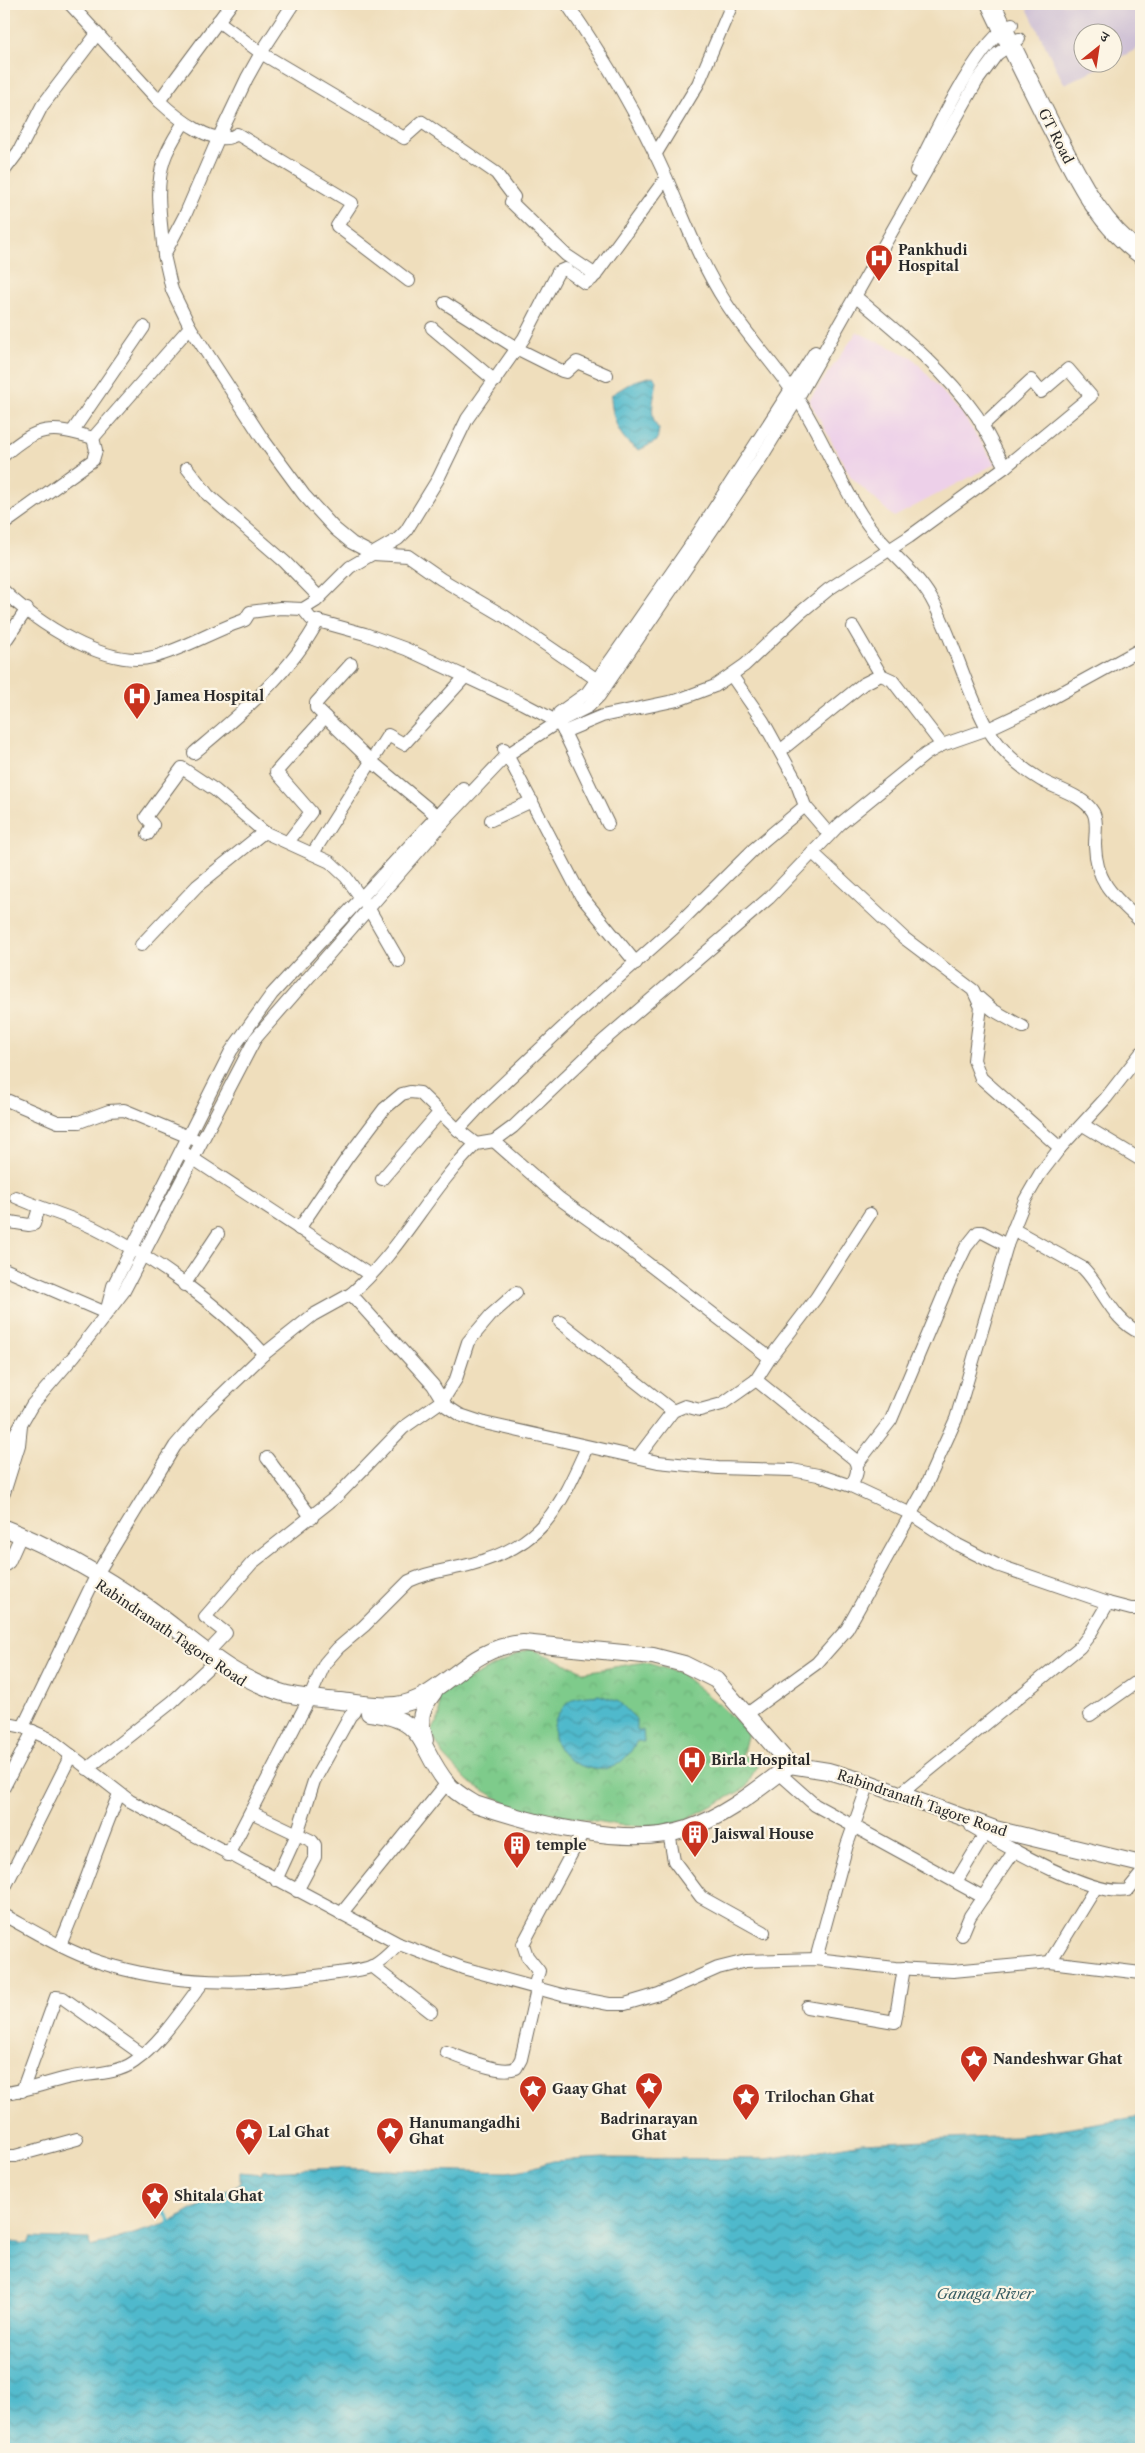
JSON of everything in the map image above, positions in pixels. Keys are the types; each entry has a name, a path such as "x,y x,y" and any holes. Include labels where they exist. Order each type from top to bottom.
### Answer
{"highway":[{"name":"GT Road","path":"991,4 1011,34 1092,183 1106,205 1141,243"},
{"name":"GT Road","path":"1003,4 1011,34 1084,189 1104,219 1128,244 1141,254"}],"main road":[{"name":"Rabindranath Tagore Road","path":"4,1528 61,1552 96,1578"},
{"name":"Rabindranath Tagore Road","path":"11,1540 96,1578 149,1608 210,1658 250,1679 307,1702 354,1712 389,1715 408,1724 418,1734 447,1783 460,1795 475,1804 583,1832 641,1835 669,1833 687,1829 734,1807 785,1769 828,1771 869,1782 995,1829 1141,1864"},
{"name":"Rabindranath Tagore Road","path":"307,1702 398,1705 416,1699 436,1688 481,1654 510,1644 523,1643 653,1656 684,1664 716,1680 747,1714 785,1769"},
{"path":"428,1750 420,1721 422,1708 436,1688"}],"street":[{"path":"70,4 159,102 184,122 218,139 231,139 237,134 352,203 337,226 409,281"},
{"path":"159,102 231,4"},
{"path":"164,255 186,213 218,139 261,53 293,4"},
{"path":"567,4 610,70 655,155 691,238 726,303 794,395 822,439 864,518 890,550 917,578 932,600 950,636 978,709 988,729 1012,759 1025,770 1078,799 1092,811 1095,820 1098,870 1103,882 1112,894 1141,922"},
{"path":"655,155 698,84 732,4"},
{"path":"218,21 261,53 404,138 422,122 496,173 514,197 511,202 566,255 596,275"},
{"path":"6,163 42,106 97,34"},
{"path":"558,724 587,693 794,395 856,297 966,98 1011,34"},
{"path":"4,1461 11,1441 32,1405 74,1356 124,1291 137,1252 181,1152 231,1051 249,1024 272,994 488,762 558,724 588,706 599,696 756,466 880,241 943,119 977,60 1011,34"},
{"path":"184,122 170,146 161,171 164,255 172,290 190,327 262,438 304,496 335,529 352,543 373,554 408,556 441,579 504,616 596,679"},
{"path":"4,591 69,638 115,656 134,658 151,658 169,652 226,626 245,620 250,612 280,608 304,609 350,567 398,539 414,519 438,479 464,424 518,349 558,272 565,268 584,283 589,282 666,178"},
{"path":"856,297 889,324 961,396 982,426 1004,467"},
{"path":"445,302 518,349 564,372 577,362 607,375"},
{"path":"72,432 144,327"},
{"path":"93,438 190,327"},
{"path":"432,328 495,381"},
{"path":"558,724 685,698 732,676 818,598 854,571 890,550 1004,467 1091,396 1068,368 1041,392 1030,380 982,426"},
{"path":"4,454 24,438 41,430 72,432 93,438"},
{"path":"4,524 93,460 96,450 93,438"},
{"path":"187,468 208,495 285,562 319,597"},
{"path":"4,643 27,609"},
{"path":"304,609 311,619 365,634 406,649 558,724 608,824"},
{"path":"194,754 247,707 286,667 304,645 318,620"},
{"path":"853,627 881,675 892,680 942,745"},
{"path":"4,1787 96,1578 175,1446 206,1411 264,1354 313,1315 351,1294 404,1235 436,1189 476,1144 494,1141 513,1127 603,1042 744,920 813,853 829,834 913,764 942,745 988,729 1041,704 1141,649"},
{"path":"351,664 316,704 325,717 371,761 437,816"},
{"path":"780,751 864,684 881,675"},
{"path":"732,676 763,721 780,751 795,779 805,806 829,834"},
{"path":"313,854 388,736 404,744 465,677"},
{"path":"288,842 311,812 276,772 325,717"},
{"path":"505,752 581,896 636,963"},
{"path":"137,1252 202,1143 255,1039 505,752"},
{"path":"148,834 154,826 146,818 182,768 215,790 264,832 330,862 346,877 369,909 399,961"},
{"path":"491,820 532,801"},
{"path":"458,1130 510,1076 592,1000 692,912 755,848 805,806"},
{"path":"141,945 197,886 264,832"},
{"path":"813,853 904,938 973,990 993,1010 1023,1027"},
{"path":"978,997 981,1007 981,1019 974,1060 981,1078 1060,1148"},
{"path":"747,1714 818,1663 836,1645 859,1610 909,1513 923,1492 956,1419 1006,1246 1025,1200 1040,1174 1060,1148 1083,1125 1141,1053"},
{"path":"299,1229 347,1158 395,1098 410,1092 420,1093 439,1113 476,1144"},
{"path":"4,1099 58,1122 79,1122 109,1111 124,1110 202,1143"},
{"path":"382,1179 439,1113"},
{"path":"1083,1125 1141,1160"},
{"path":"494,1141 560,1199 616,1239 770,1358"},
{"path":"181,1152 370,1275"},
{"path":"16,1197 39,1208 92,1227 137,1252 240,1328 264,1354"},
{"path":"4,1221 34,1224 39,1208"},
{"path":"638,1458 673,1411 685,1406 700,1410 722,1404 756,1380 770,1358 816,1298 870,1214"},
{"path":"1013,1229 1083,1268 1092,1277 1114,1311 1124,1322 1141,1333"},
{"path":"851,1486 857,1474 857,1464 886,1428 899,1406 950,1280 966,1247 978,1232 982,1232 1006,1246"},
{"path":"184,1285 218,1234"},
{"path":"4,1268 106,1313"},
{"path":"87,1769 172,1702 210,1658 226,1633 205,1617 252,1563 312,1518 353,1480 403,1428 443,1400 456,1379 468,1342 491,1315 516,1293"},
{"path":"351,1294 433,1385 452,1412 468,1418 638,1458 718,1468 792,1470 818,1475 851,1486 909,1513 958,1545 997,1565 1108,1603 1132,1609 1141,1608"},
{"path":"560,1322 673,1411"},
{"path":"756,1380 846,1452 857,1464"},
{"path":"4,1493 19,1445 21,1424"},
{"path":"228,1855 330,1656 409,1581 426,1574 489,1559 507,1552 538,1531 561,1502 587,1447"},
{"path":"267,1458 312,1518"},
{"path":"4,1566 9,1562 11,1540"},
{"path":"900,1794 1080,1647 1108,1603"},
{"path":"1090,1715 1141,1679"},
{"path":"275,1880 297,1834 314,1781 354,1712"},
{"path":"4,1723 28,1729 50,1739 118,1794 228,1855 399,1944 463,1968 535,1988 609,2004 625,2004 659,1994 718,1968 746,1961 816,1959 953,1971 1050,1962 1141,1973"},
{"path":"4,1889 71,1755"},
{"path":"785,1769 815,1805 983,1897"},
{"path":"816,1959 854,1825 869,1782"},
{"path":"341,1914 447,1783"},
{"path":"60,1945 81,1899 94,1855 118,1794"},
{"path":"251,1812 312,1841 317,1850 315,1857 297,1891"},
{"path":"956,1816 1015,1850 1096,1886 1128,1890 1141,1874"},
{"path":"446,2052 496,2069 516,2068 521,2059 539,1971 527,1956 523,1944 583,1832"},
{"path":"669,1833 674,1861 701,1897 764,1932"},
{"path":"956,1882 985,1834"},
{"path":"962,1935 983,1897 1015,1850"},
{"path":"1050,1962 1096,1886"},
{"path":"4,1915 60,1945 97,1961 157,1977 204,1981 293,1979 372,1966 390,1954 399,1944"},
{"path":"372,1966 431,2012"},
{"path":"806,2008 895,2022 904,1968"},
{"path":"4,2093 22,2091 67,2078 123,2068 143,2055 204,1981"},
{"path":"22,2091 56,1997 63,1998 143,2055"},
{"path":"4,2156 15,2156 77,2139"}],"shaded area":[{"path":"1025,4 1141,4 1141,47 1122,56 1122,22 1072,22 1072,72 1090,72 1064,84"},
{"path":"857,332 912,357 962,414 995,464 894,517 851,477 809,400"}],"green space":[{"path":"530,1648 585,1672 644,1662 680,1673 716,1702 748,1732 742,1756 760,1759 746,1788 681,1822 654,1827 619,1825 512,1807 468,1781 444,1756 431,1733 440,1716 439,1694"}],"water":[{"path":"653,376 657,381 653,418 659,429 657,441 639,450 626,441 621,434 615,419 611,395 634,381"},
{"path":"599,1695 619,1702 636,1719 636,1730 643,1730 644,1742 637,1741 625,1758 612,1767 599,1769 585,1767 572,1761 562,1752 555,1741 554,1728 559,1713 571,1700 578,1697"},
{"name":"Ganaga River","path":"1141,2116 1141,2449 4,2449 4,2241 28,2244 31,2237 90,2239 91,2247 169,2223 240,2183 240,2172 261,2174 261,2171 339,2168 507,2172 527,2169 553,2161 604,2158 767,2159 862,2143 1015,2136"}],"waterway":[{"path":"157,2196 164,2206 164,2211 170,2220 169,2223 173,2225"}],"place":[{"name":"Pankhudi Hospital","path":"879,282"},
{"name":"Jamea Hospital","path":"137,720"},
{"name":"Birla Hospital","path":"692,1784"},
{"name":"Jaiswal House","path":"695,1858"},
{"name":"temple","path":"517,1869"},
{"name":"Nandeshwar Ghat","path":"974,2083"},
{"name":"Badrinarayan Ghat","path":"649,2110"},
{"name":"Gaay Ghat","path":"533,2113"},
{"name":"Trilochan Ghat","path":"746,2121"},
{"name":"Hanumangadhi Ghat","path":"390,2155"},
{"name":"Lal Ghat","path":"249,2156"},
{"name":"Shitala Ghat","path":"155,2220"}]}
